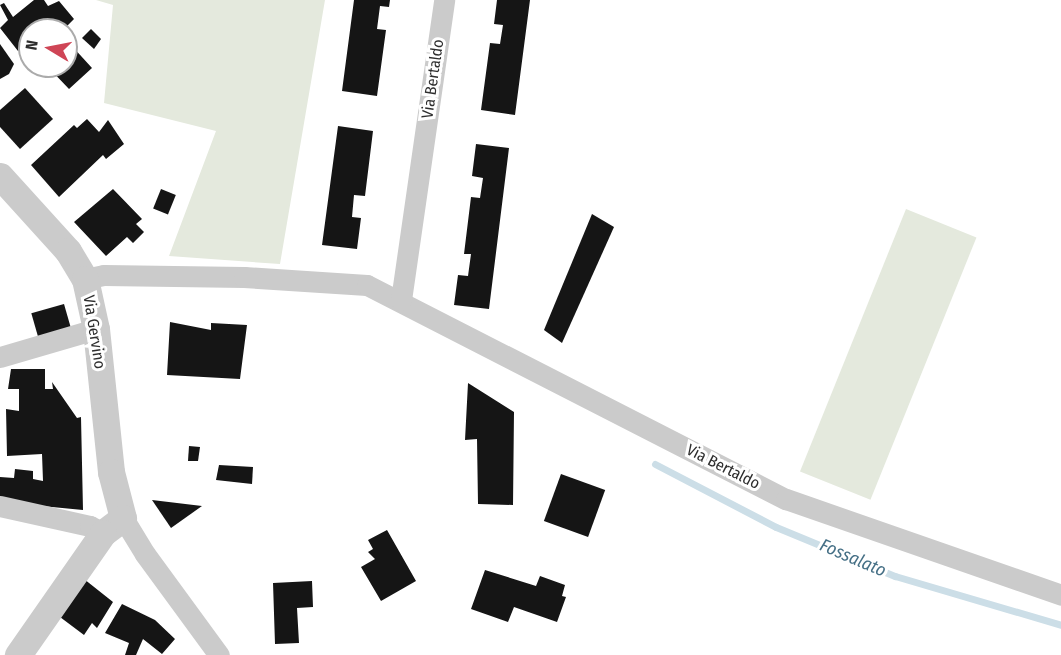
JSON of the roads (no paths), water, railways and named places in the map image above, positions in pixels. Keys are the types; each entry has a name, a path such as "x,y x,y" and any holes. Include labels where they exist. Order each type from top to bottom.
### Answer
{"street":[{"name":"Via Bertaldo","path":"401,300 444,0"},
{"name":"Via Gervino","path":"0,176 68,251 95,277 96,329 111,472 113,525"},
{"name":"Via Bertaldo","path":"95,277 244,277 367,285 401,300 786,499 1061,595"},
{"path":"0,357 96,329"},
{"path":"0,506 90,526 113,525 145,554 219,655"},
{"path":"18,655 113,525"}],"waterway":[{"name":"Fossalato","path":"655,464 776,527 895,576 1061,625"}]}
